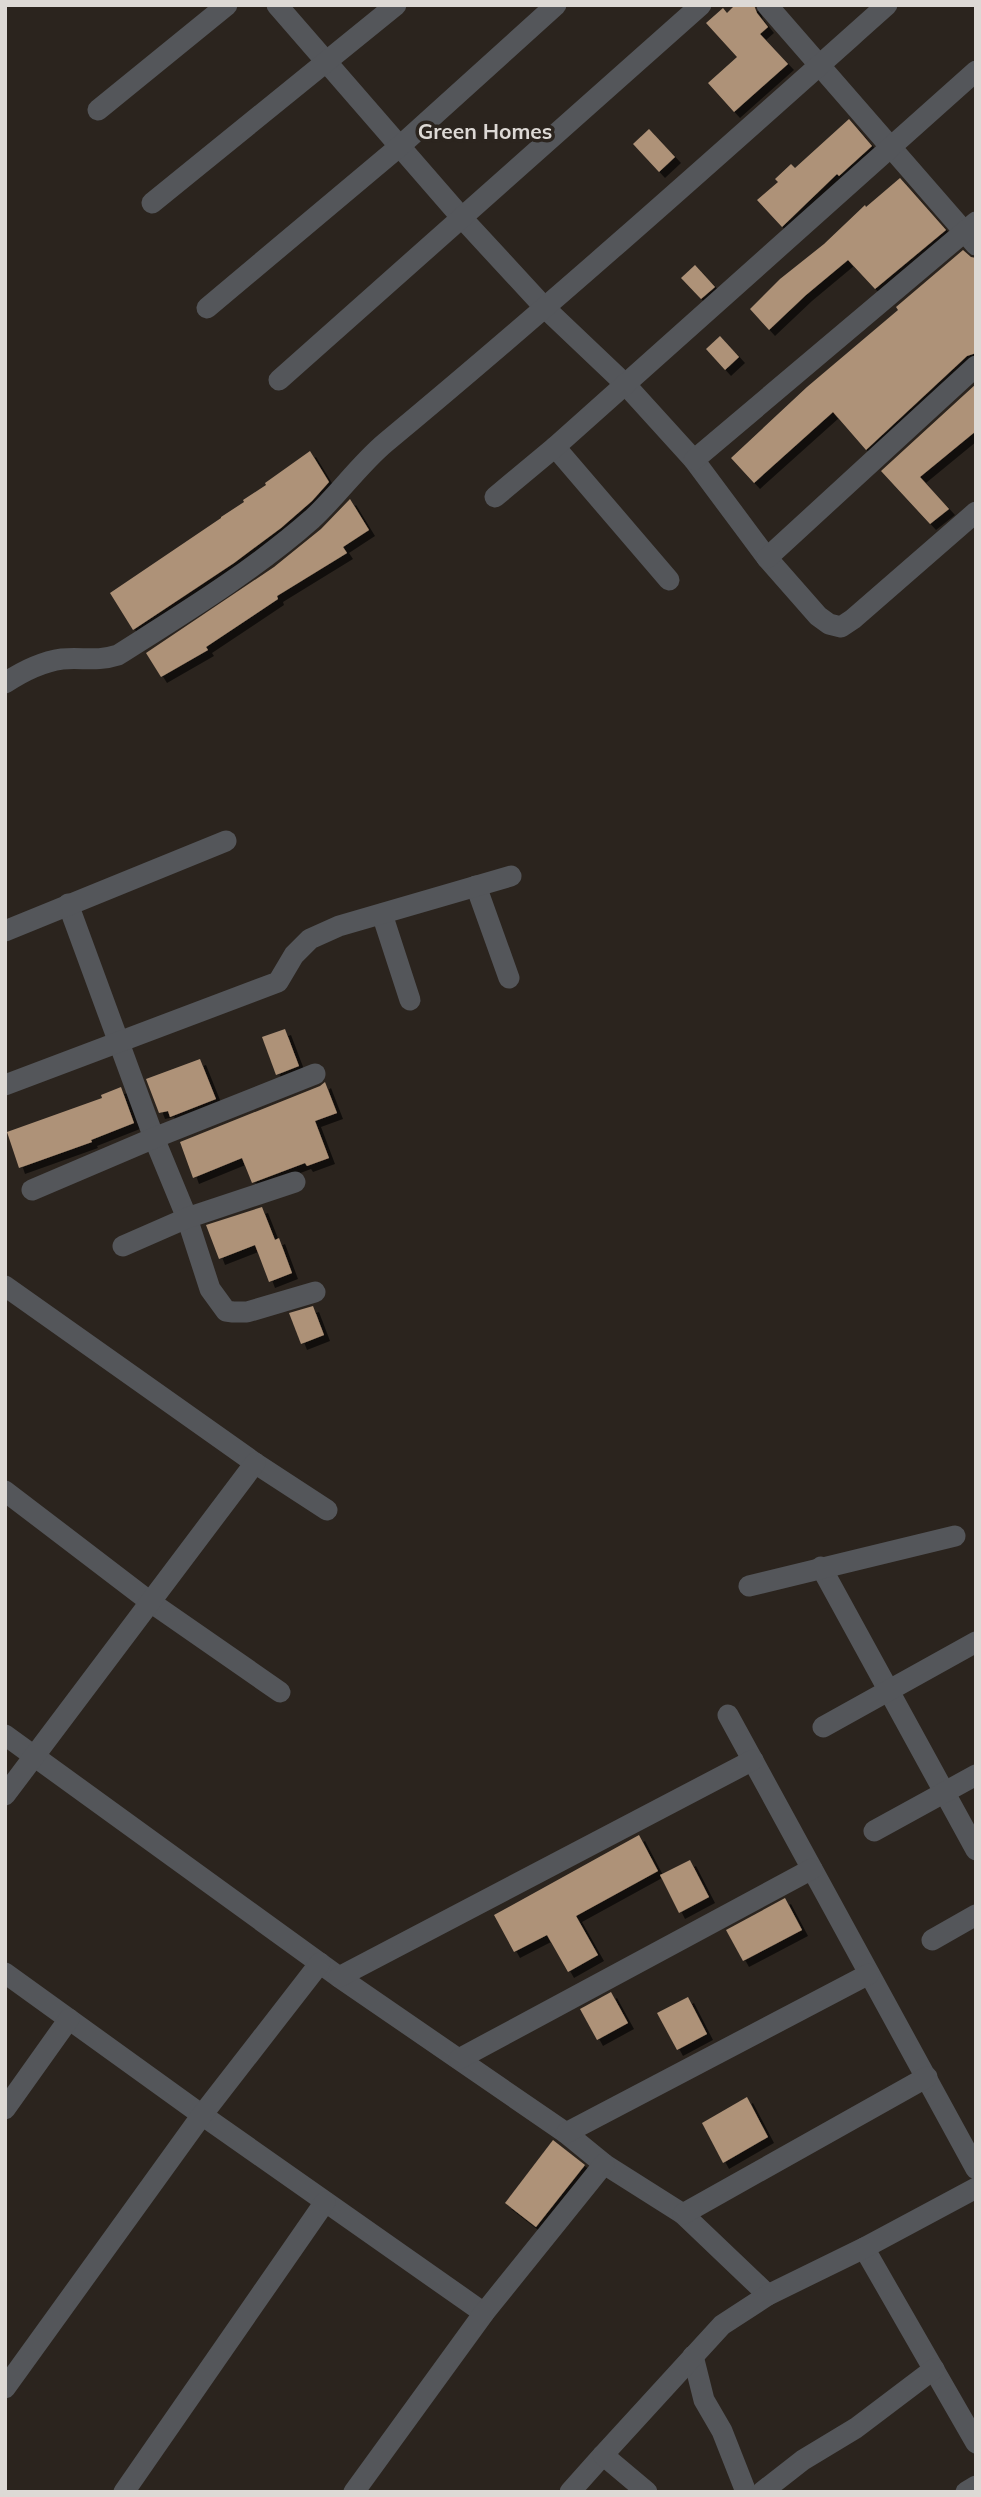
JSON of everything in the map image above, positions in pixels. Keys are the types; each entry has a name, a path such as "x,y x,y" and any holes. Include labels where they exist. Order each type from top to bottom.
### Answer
{"street":[{"path":"98,110 227,5"},
{"path":"277,5 462,218 545,308 625,384 694,460 767,558 818,616 830,624 841,626 853,620 976,512"},
{"path":"152,203 396,5"},
{"path":"207,308 400,146 556,5"},
{"path":"279,380 701,5"},
{"path":"694,460 972,233 891,148 766,5"},
{"path":"5,683 40,664 64,659 102,660 118,655 238,576 311,519 381,447 545,308 887,5"},
{"path":"495,497 555,447 976,71"},
{"path":"767,558 976,366"},
{"path":"555,447 669,580"},
{"path":"5,931 226,841"},
{"path":"5,1085 278,982 294,955 310,939 339,926 511,876"},
{"path":"476,886 509,978"},
{"path":"68,904 154,1138 187,1218 210,1289 226,1311 247,1312 314,1292"},
{"path":"382,914 410,1000"},
{"path":"32,1190 315,1074"},
{"path":"123,1246 187,1218 295,1182"},
{"path":"5,1286 255,1463 327,1510"},
{"path":"5,1795 255,1463"},
{"path":"5,1491 149,1601 280,1692"},
{"path":"749,1586 955,1536"},
{"path":"821,1567 976,1850"},
{"path":"823,1727 976,1642"},
{"path":"728,1715 976,2169"},
{"path":"5,1735 339,1977 566,2133 604,2164 682,2214 768,2295"},
{"path":"339,1977 753,1760"},
{"path":"874,1831 976,1775"},
{"path":"459,2059 812,1869"},
{"path":"932,1940 976,1915"},
{"path":"5,2388 202,2115 320,1963"},
{"path":"5,1973 484,2314"},
{"path":"566,2133 869,1974"},
{"path":"7,2102 69,2019"},
{"path":"682,2214 928,2077"},
{"path":"354,2492 484,2314 604,2164"},
{"path":"570,2492 722,2325 768,2295 864,2248 976,2188"},
{"path":"124,2492 325,2202"},
{"path":"864,2248 976,2443"},
{"path":"693,2356 704,2400 722,2431 746,2492"},
{"path":"762,2492 803,2460 856,2428 934,2369"},
{"path":"603,2455 647,2492"},
{"path":"966,2492 976,2486"}],"building":[{"path":"735,5 754,5 768,27 760,34 788,64 734,112 708,83 737,57 706,23 723,8 727,13"},
{"path":"849,119 872,146 839,176 837,174 782,227 757,200 778,182 775,179 791,164 795,168"},
{"path":"649,129 675,157 659,172 633,144"},
{"path":"900,178 946,230 875,289 848,260 769,330 750,309 780,279"},
{"path":"963,250 976,258 976,353 967,356 866,450 833,412 754,483 731,458 807,387 898,310 896,307"},
{"path":"695,265 715,287 701,299 681,278"},
{"path":"720,336 739,357 725,370 706,349"},
{"path":"976,384 976,431 920,477 949,509 930,524 881,471"},
{"path":"310,451 329,482 312,501 234,563 133,630 110,593 244,502 243,500 266,485 265,483"},
{"path":"350,499 369,530 343,547 347,553 277,596 278,599 206,647 208,650 161,677 146,653 274,567 321,529"},
{"path":"285,1029 299,1066 276,1075 262,1037"},
{"path":"200,1059 216,1099 170,1117 168,1111 159,1113 146,1079"},
{"path":"325,1082 337,1113 315,1121 329,1158 307,1166 305,1163 252,1183 242,1158 193,1178 180,1142"},
{"path":"121,1087 134,1123 91,1140 92,1142 19,1168 7,1132 102,1098 101,1095"},
{"path":"262,1207 275,1240 279,1238 292,1273 269,1282 255,1245 219,1259 206,1225"},
{"path":"313,1306 324,1335 301,1344 289,1313"},
{"path":"639,1835 658,1871 576,1916 598,1955 568,1972 547,1935 514,1952 494,1915"},
{"path":"690,1860 709,1897 679,1913 660,1875"},
{"path":"785,1898 802,1930 743,1961 726,1930"},
{"path":"611,1992 628,2023 597,2040 580,2009"},
{"path":"688,1997 707,2034 677,2050 657,2013"},
{"path":"747,2097 768,2137 723,2163 702,2123"},
{"path":"553,2140 585,2165 536,2227 505,2203"}],"district":[{"name":"Green Homes","path":"485,132"}]}
